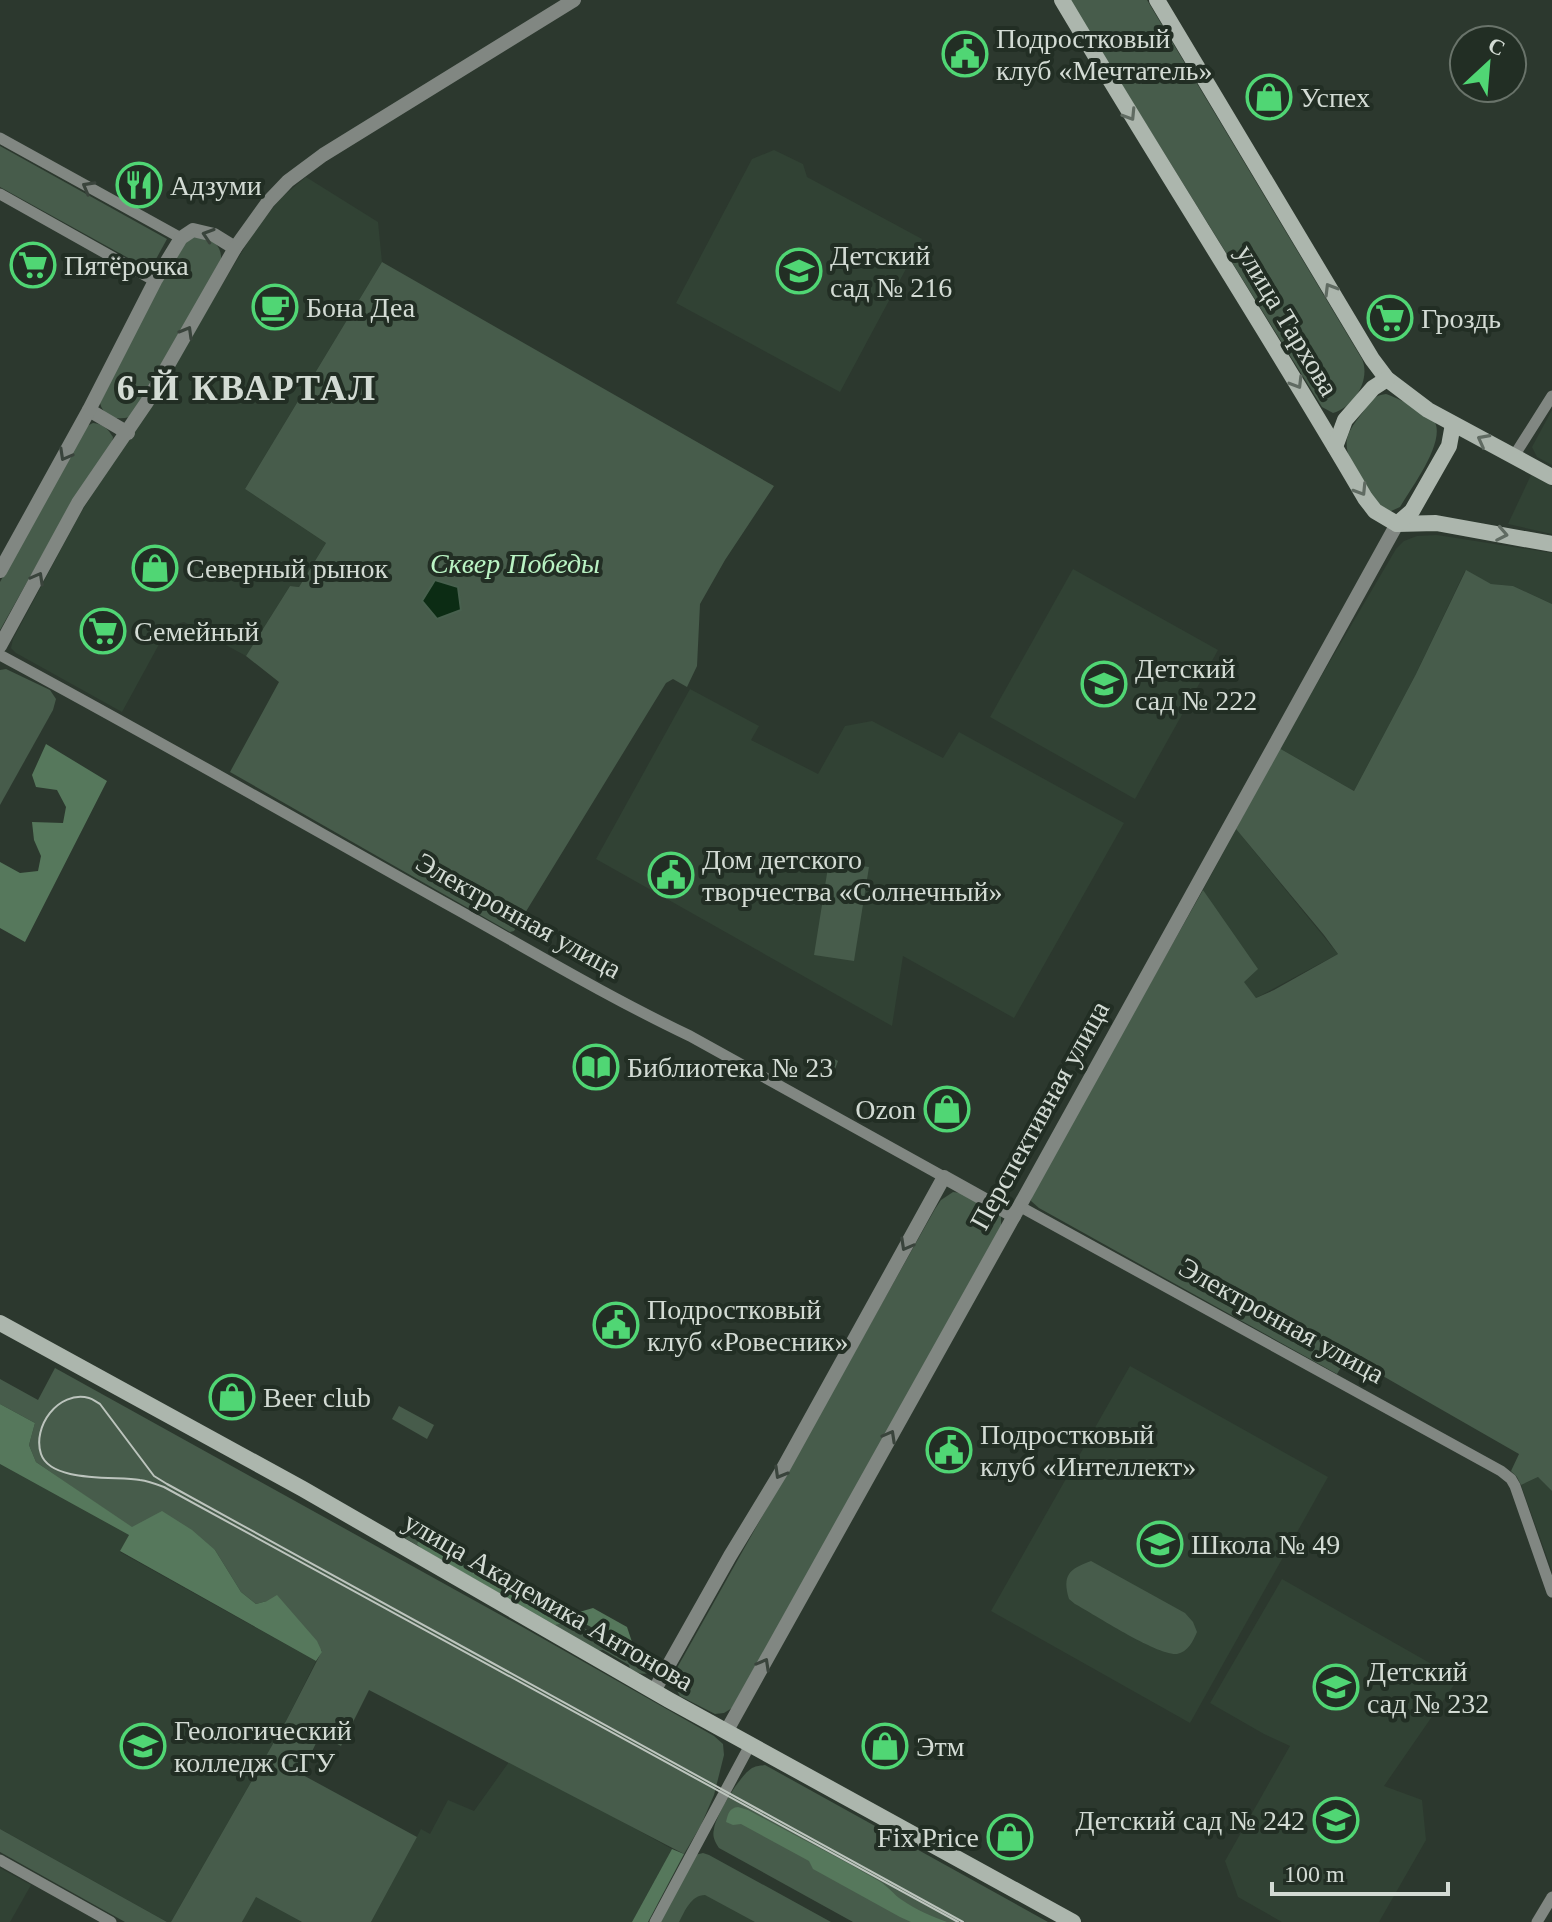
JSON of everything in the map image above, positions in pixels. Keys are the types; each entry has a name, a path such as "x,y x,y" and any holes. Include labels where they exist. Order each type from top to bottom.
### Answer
{"main road":[{"name":"улица Тархова","path":"1062,0 1365,498 1375,511 1397,524"},
{"name":"улица Тархова","path":"1157,0 1372,359 1387,379 1428,410 1552,477"},
{"path":"1335,447 1345,420 1373,388 1387,379"},
{"path":"1397,524 1412,511 1420,498 1449,446 1453,424"},
{"path":"1397,524 1436,523 1552,544"},
{"name":"улица Академика Антонова","path":"0,1323 303,1489 726,1732 1073,1922"}],"street":[{"path":"0,646 78,503 128,433 235,248 268,202 288,181 323,155 574,0"},
{"path":"0,138 181,238"},
{"path":"0,194 155,281"},
{"path":"0,571 181,238 193,230 214,235 235,248"},
{"path":"1514,456 1552,396"},
{"path":"89,410 128,433"},
{"name":"Перспективная улица","path":"726,1732 1397,524"},
{"name":"Электронная улица","path":"0,655 516,945 690,1036 944,1177 1016,1211 1501,1471 1515,1486 1552,1592"},
{"name":"Перспективная улица","path":"654,1691 781,1472 944,1177"},
{"path":"655,1922 750,1745"},
{"path":"0,1860 111,1922"},
{"path":"1537,1922 1552,1897"}],"shaded area":[{"name":"Детский сад № 216","path":"774,150 803,164 807,177 922,239 840,392 676,303 752,159"},
{"path":"306,177 378,222 382,262 245,489 326,543 299,587 290,586 246,656 184,622 169,626 122,712 16,653 11,648 13,639 80,514 257,227 282,197"},
{"path":"1552,410 1552,465 1537,457 1532,447"},
{"path":"1531,475 1552,486 1552,534 1508,524"},
{"path":"1437,535 1552,553 1552,604 1513,586 1491,584 1465,571 1416,674 1354,791 1279,748 1396,549 1404,541 1417,536"},
{"name":"Детский сад № 222","path":"1073,569 1218,650 1135,799 990,717"},
{"path":"435,580 458,587 461,610 437,619 422,601"},
{"path":"690,689 759,726 751,740 818,774 845,726 872,721 943,758 959,732 1124,823 1014,1018 903,956 892,1026 596,859"},
{"path":"46,744 107,781 25,942 0,928 0,862 20,873 38,871 41,856 34,840 32,822 63,823 66,807 57,790 36,787 32,775"},
{"path":"1236,829 1338,954 1256,998 1243,982 1203,890"},
{"name":"Школа № 49","path":"1130,1366 1328,1477 1190,1723 991,1611"},
{"path":"0,1404 35,1423 29,1445 36,1462 132,1527 162,1511 192,1530 215,1550 241,1592 256,1604 277,1595 317,1641 322,1652 316,1661 120,1551 129,1535 0,1464"},
{"name":"Геологический колледж СГУ","path":"0,1464 129,1535 120,1552 316,1661 286,1721 171,1922 0,1829"},
{"path":"1538,1477 1552,1491 1552,1571 1521,1485"},
{"path":"419,1540 562,1618 563,1623 555,1625 421,1548 417,1544"},
{"path":"1282,1579 1458,1679 1384,1786 1422,1800 1426,1840 1379,1922 1282,1922 1238,1897 1225,1861 1290,1746 1210,1703"},
{"path":"593,1608 627,1627 635,1651 569,1615"},
{"path":"509,1762 672,1849 632,1922 371,1922 421,1829 430,1834 448,1800 474,1811"},
{"path":"738,1807 847,1863 882,1883 913,1907 947,1922 911,1922 813,1869 809,1861 741,1824 726,1822 731,1810"},
{"path":"672,1849 684,1854 648,1922 632,1922"},
{"path":"0,1868 31,1885 10,1922 0,1922"},
{"path":"697,1869 792,1922 669,1922"},
{"path":"255,1896 302,1922 242,1922"}],"green space":[{"path":"1069,0 1147,0 1362,359 1364,375 1359,392 1341,410 1333,413 1322,407"},
{"path":"0,146 167,239 150,270 0,187"},
{"path":"203,235 219,248 221,260 134,412 130,417 111,417 104,412 100,403 160,284 185,242 191,237"},
{"name":"Сквер Победы","path":"382,262 774,486 700,604 697,666 687,687 673,679 666,683 514,931 510,932 230,772 279,682 246,656 290,586 299,587 326,543 245,489"},
{"path":"1386,394 1431,417 1436,425 1433,449 1427,462 1400,507 1389,512 1359,479 1347,448 1350,432 1367,405 1375,397"},
{"path":"93,423 107,429 113,437 112,443 76,495 0,630 0,582 85,427"},
{"path":"1466,570 1491,584 1513,586 1552,604 1552,1491 1538,1477 1521,1485 1511,1471 1519,1454 1348,1356 1337,1374 1031,1201 1032,1192 1203,890 1258,969 1244,982 1256,998 1338,954 1236,829 1279,748 1354,791 1416,674"},
{"path":"6,669 50,690 56,699 53,710 0,805 0,670"},
{"path":"829,861 869,867 854,961 814,955"},
{"path":"827,1055 838,1061 828,1079 817,1073"},
{"path":"953,1192 962,1193 1001,1215 1001,1228 732,1708 715,1714 680,1696 673,1684 673,1675 935,1209 941,1200"},
{"path":"55,1368 714,1736 723,1744 724,1755 714,1795 684,1854 369,1690 341,1746 320,1735 301,1774 417,1837 371,1922 302,1922 256,1897 242,1922 171,1922 286,1721 322,1651 267,1601 256,1604 241,1592 215,1550 132,1528 36,1462 29,1445 35,1423 0,1404 0,1379 38,1400"},
{"path":"399,1406 434,1425 427,1439 392,1419"},
{"path":"404,1528 655,1668 646,1674 640,1673 603,1650 596,1651 403,1537"},
{"path":"1091,1561 1185,1613 1197,1632 1187,1649 1177,1654 1156,1649 1069,1599 1066,1584 1069,1574"},
{"path":"765,1765 1048,1922 853,1922 719,1848 713,1832 724,1805 747,1772"},
{"path":"0,1829 167,1922 125,1922 0,1852"},
{"path":"703,1853 831,1922 755,1922 705,1895 692,1901 679,1922 658,1922 695,1855"}],"tram line":[{"path":"958,1922 164,1487 143,1480 85,1476 57,1470 41,1454 40,1433 44,1422 58,1405 67,1400 78,1397 92,1399 100,1404 154,1476 167,1484 963,1922"}],"place":[{"name":"Подростковый клуб «Мечтатель»","path":"965,54"},
{"name":"Успех","path":"1269,97"},
{"name":"Адзуми","path":"139,185"},
{"name":"Пятёрочка","path":"33,265"},
{"name":"Детский сад № 216","path":"799,271"},
{"name":"Бона Деа","path":"275,307"},
{"name":"Гроздь","path":"1390,318"},
{"name":"Северный рынок","path":"155,568"},
{"name":"Семейный","path":"103,631"},
{"name":"Детский сад № 222","path":"1104,684"},
{"name":"Дом детского творчества «Солнечный»","path":"671,875"},
{"name":"Библиотека № 23","path":"596,1067"},
{"name":"Ozon","path":"947,1109"},
{"name":"Подростковый клуб «Ровесник»","path":"616,1325"},
{"name":"Beer club","path":"232,1397"},
{"name":"Подростковый клуб «Интеллект»","path":"949,1450"},
{"name":"Школа № 49","path":"1160,1544"},
{"name":"Детский сад № 232","path":"1336,1687"},
{"name":"Геологический колледж СГУ","path":"143,1746"},
{"name":"Этм","path":"885,1746"},
{"name":"Детский сад № 242","path":"1336,1820"},
{"name":"Fix Price","path":"1010,1837"}],"district":[{"name":"6-Й КВАРТАЛ","path":"247,387"}]}
